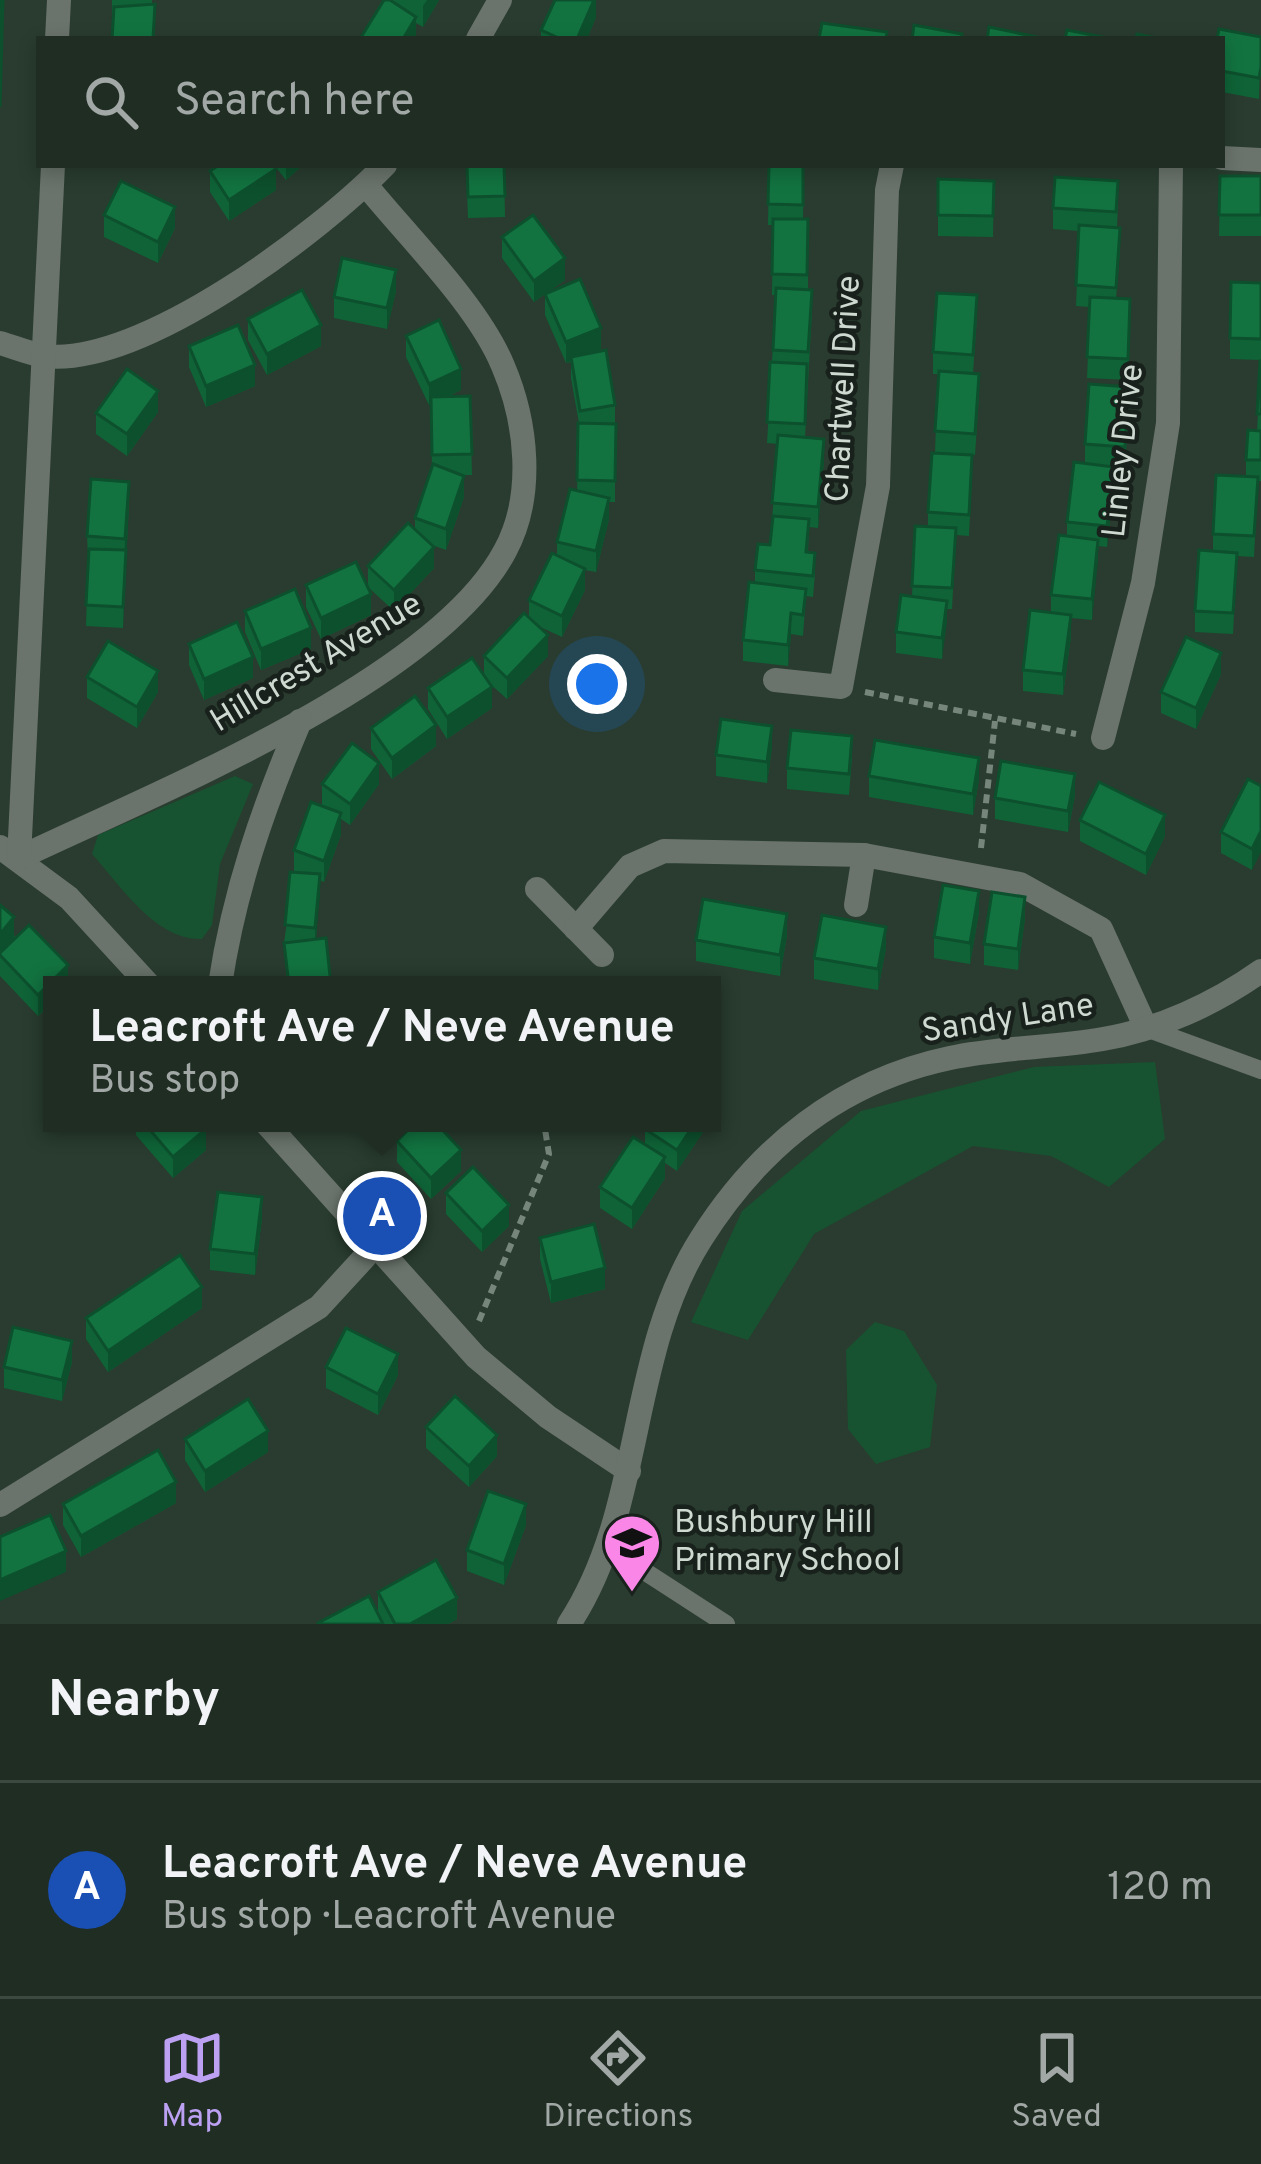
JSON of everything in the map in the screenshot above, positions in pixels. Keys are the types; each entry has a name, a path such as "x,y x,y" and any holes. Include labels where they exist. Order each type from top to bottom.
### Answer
{"street":[{"path":"57,36 58,0"},
{"path":"480,36 500,0"},
{"path":"1225,158 1261,160"},
{"path":"53,168 47,356 10,852 69,898 141,976"},
{"path":"0,343 47,356 104,347 182,315 265,270 382,168"},
{"name":"Chartwell Drive","path":"841,687 878,486 891,168"},
{"name":"Linley Drive","path":"1103,738 1143,583 1168,423 1171,168"},
{"name":"Hillcrest Avenue","path":"10,852 300,721 444,628 506,550 522,504 519,416 502,363 366,185"},
{"path":"775,680 841,687"},
{"path":"221,976 229,924 254,831 300,721"},
{"path":"576,928 630,866 664,850 864,855 1020,884 1101,929 1146,1028"},
{"path":"856,905 864,855"},
{"path":"537,889 602,955"},
{"name":"Sandy Lane","path":"568,1624 607,1547 674,1297 698,1244 738,1185 785,1136 826,1106 908,1069 951,1058 1104,1039 1146,1028 1225,995 1261,971"},
{"path":"274,1132 467,1348 548,1417 629,1471"},
{"path":"4,1496 319,1307 374,1247"}],"lane":[{"path":"1146,1028 1261,1070"},
{"path":"607,1547 726,1624"}],"path":[{"path":"841,687 995,721 1103,738"},
{"path":"985,814 995,721"},
{"path":"467,1348 549,1154 545,1132"}],"green space":[{"path":"235,776 253,784 220,864 212,925 202,939 185,937 140,909 92,854 98,835"},
{"path":"1155,1062 1165,1139 1109,1187 1051,1156 973,1146 814,1234 748,1340 691,1322 742,1211 861,1111 1034,1067"},
{"path":"875,1322 904,1331 937,1385 930,1447 876,1464 848,1429 846,1350"}],"building":[{"path":"0,0 3,0 0,107"},
{"path":"384,0 416,17 405,36 362,36"},
{"path":"555,0 594,0 578,36 554,36 541,30"},
{"path":"155,4 153,36 112,36 114,7"},
{"path":"822,23 887,32 886,36 820,36"},
{"path":"914,25 962,34 962,36 912,36"},
{"path":"989,27 1032,36 988,36"},
{"path":"1219,29 1261,37 1259,78 1225,72 1225,36 1218,36"},
{"path":"1067,30 1098,36 1066,36"},
{"path":"214,168 276,169 229,200 210,171"},
{"path":"467,168 504,168 505,196 468,197"},
{"path":"769,168 803,168 803,205 768,204"},
{"path":"1220,176 1261,176 1261,215 1219,215"},
{"path":"1055,177 1118,181 1116,212 1053,208"},
{"path":"938,179 994,181 993,216 938,215"},
{"path":"121,181 175,207 158,242 104,215"},
{"path":"533,215 565,258 534,281 502,237"},
{"path":"773,219 808,219 807,275 772,274"},
{"path":"1079,225 1120,228 1116,288 1076,285"},
{"path":"342,258 396,270 387,308 334,297"},
{"path":"580,279 601,328 566,342 545,294"},
{"path":"1231,282 1261,283 1261,339 1230,338"},
{"path":"776,288 812,290 808,352 773,350"},
{"path":"302,290 321,325 267,354 248,319"},
{"path":"937,293 977,295 973,355 933,352"},
{"path":"1090,297 1130,299 1128,359 1087,357"},
{"path":"439,320 461,369 429,384 406,336"},
{"path":"238,325 255,365 206,386 189,346"},
{"path":"606,350 615,405 580,411 571,357"},
{"path":"1260,361 1261,414 1257,414"},
{"path":"770,362 807,364 805,424 767,422"},
{"path":"127,369 158,391 127,434 96,413"},
{"path":"939,371 979,374 975,434 935,431"},
{"path":"1089,384 1128,387 1125,447 1085,444"},
{"path":"470,396 472,454 432,455 431,397"},
{"path":"578,423 616,424 615,481 577,480"},
{"path":"1248,430 1261,431 1261,460 1246,460"},
{"path":"778,435 824,439 818,507 772,503"},
{"path":"932,453 972,455 969,515 928,512"},
{"path":"1074,462 1114,467 1107,526 1067,522"},
{"path":"433,464 464,476 446,529 415,518"},
{"path":"1216,475 1258,477 1254,536 1213,534"},
{"path":"91,479 129,482 125,539 87,536"},
{"path":"570,489 609,498 596,551 557,542"},
{"path":"773,516 809,519 806,552 815,553 813,576 755,570 758,544 770,545"},
{"path":"408,523 434,547 394,590 368,566"},
{"path":"915,526 956,528 952,588 912,586"},
{"path":"1059,535 1098,540 1092,599 1051,595"},
{"path":"89,549 126,550 123,607 86,605"},
{"path":"1199,550 1237,553 1233,613 1195,611"},
{"path":"552,553 585,569 562,616 529,600"},
{"path":"356,562 371,594 321,618 306,585"},
{"path":"749,582 806,589 803,615 791,613 788,645 743,640"},
{"path":"295,589 311,628 261,649 245,611"},
{"path":"901,595 947,601 942,638 896,632"},
{"path":"1030,610 1071,615 1063,674 1023,670"},
{"path":"524,613 548,635 507,678 484,656"},
{"path":"237,622 253,657 204,679 189,644"},
{"path":"1186,637 1221,653 1196,708 1161,692"},
{"path":"108,641 158,671 137,707 87,677"},
{"path":"472,658 492,687 447,717 428,688"},
{"path":"415,696 436,725 392,758 371,728"},
{"path":"721,719 772,726 767,762 716,755"},
{"path":"791,730 852,736 849,774 787,768"},
{"path":"875,740 979,758 973,794 869,776"},
{"path":"352,743 379,763 350,804 322,784"},
{"path":"1001,761 1075,774 1068,811 995,798"},
{"path":"1248,779 1261,786 1261,831 1252,849 1221,832"},
{"path":"1099,782 1165,815 1146,854 1080,820"},
{"path":"311,802 341,813 324,861 294,850"},
{"path":"290,872 320,874 315,928 285,925"},
{"path":"943,885 979,891 970,943 934,937"},
{"path":"992,892 1025,897 1018,949 984,944"},
{"path":"703,899 787,914 780,955 696,940"},
{"path":"0,905 14,917 0,934"},
{"path":"822,915 886,927 878,969 814,958"},
{"path":"29,925 68,965 57,976 43,976 38,995 0,953"},
{"path":"326,938 330,976 288,976 284,943"},
{"path":"152,1132 202,1132 173,1157"},
{"path":"406,1132 444,1132 461,1150 431,1178 397,1141"},
{"path":"650,1132 689,1132 677,1150"},
{"path":"633,1137 665,1157 632,1208 600,1187"},
{"path":"473,1167 509,1205 482,1231 446,1193"},
{"path":"218,1192 262,1197 255,1254 210,1249"},
{"path":"594,1224 605,1268 551,1282 540,1238"},
{"path":"180,1255 202,1287 108,1351 86,1318"},
{"path":"13,1327 72,1341 62,1380 4,1367"},
{"path":"346,1328 398,1354 378,1394 326,1367"},
{"path":"455,1396 497,1435 469,1466 426,1427"},
{"path":"248,1399 268,1431 205,1471 185,1439"},
{"path":"158,1450 176,1482 81,1536 63,1504"},
{"path":"488,1491 526,1504 504,1564 467,1550"},
{"path":"50,1515 66,1551 0,1580 0,1537"},
{"path":"436,1560 457,1598 410,1624 395,1624 378,1592"},
{"path":"369,1596 383,1624 318,1624 318,1623"}],"place":[{"name":"Leacroft Ave / Neve Avenue","path":"382,1216"},
{"name":"Bushbury Hill Primary School","path":"632,1594"}]}
